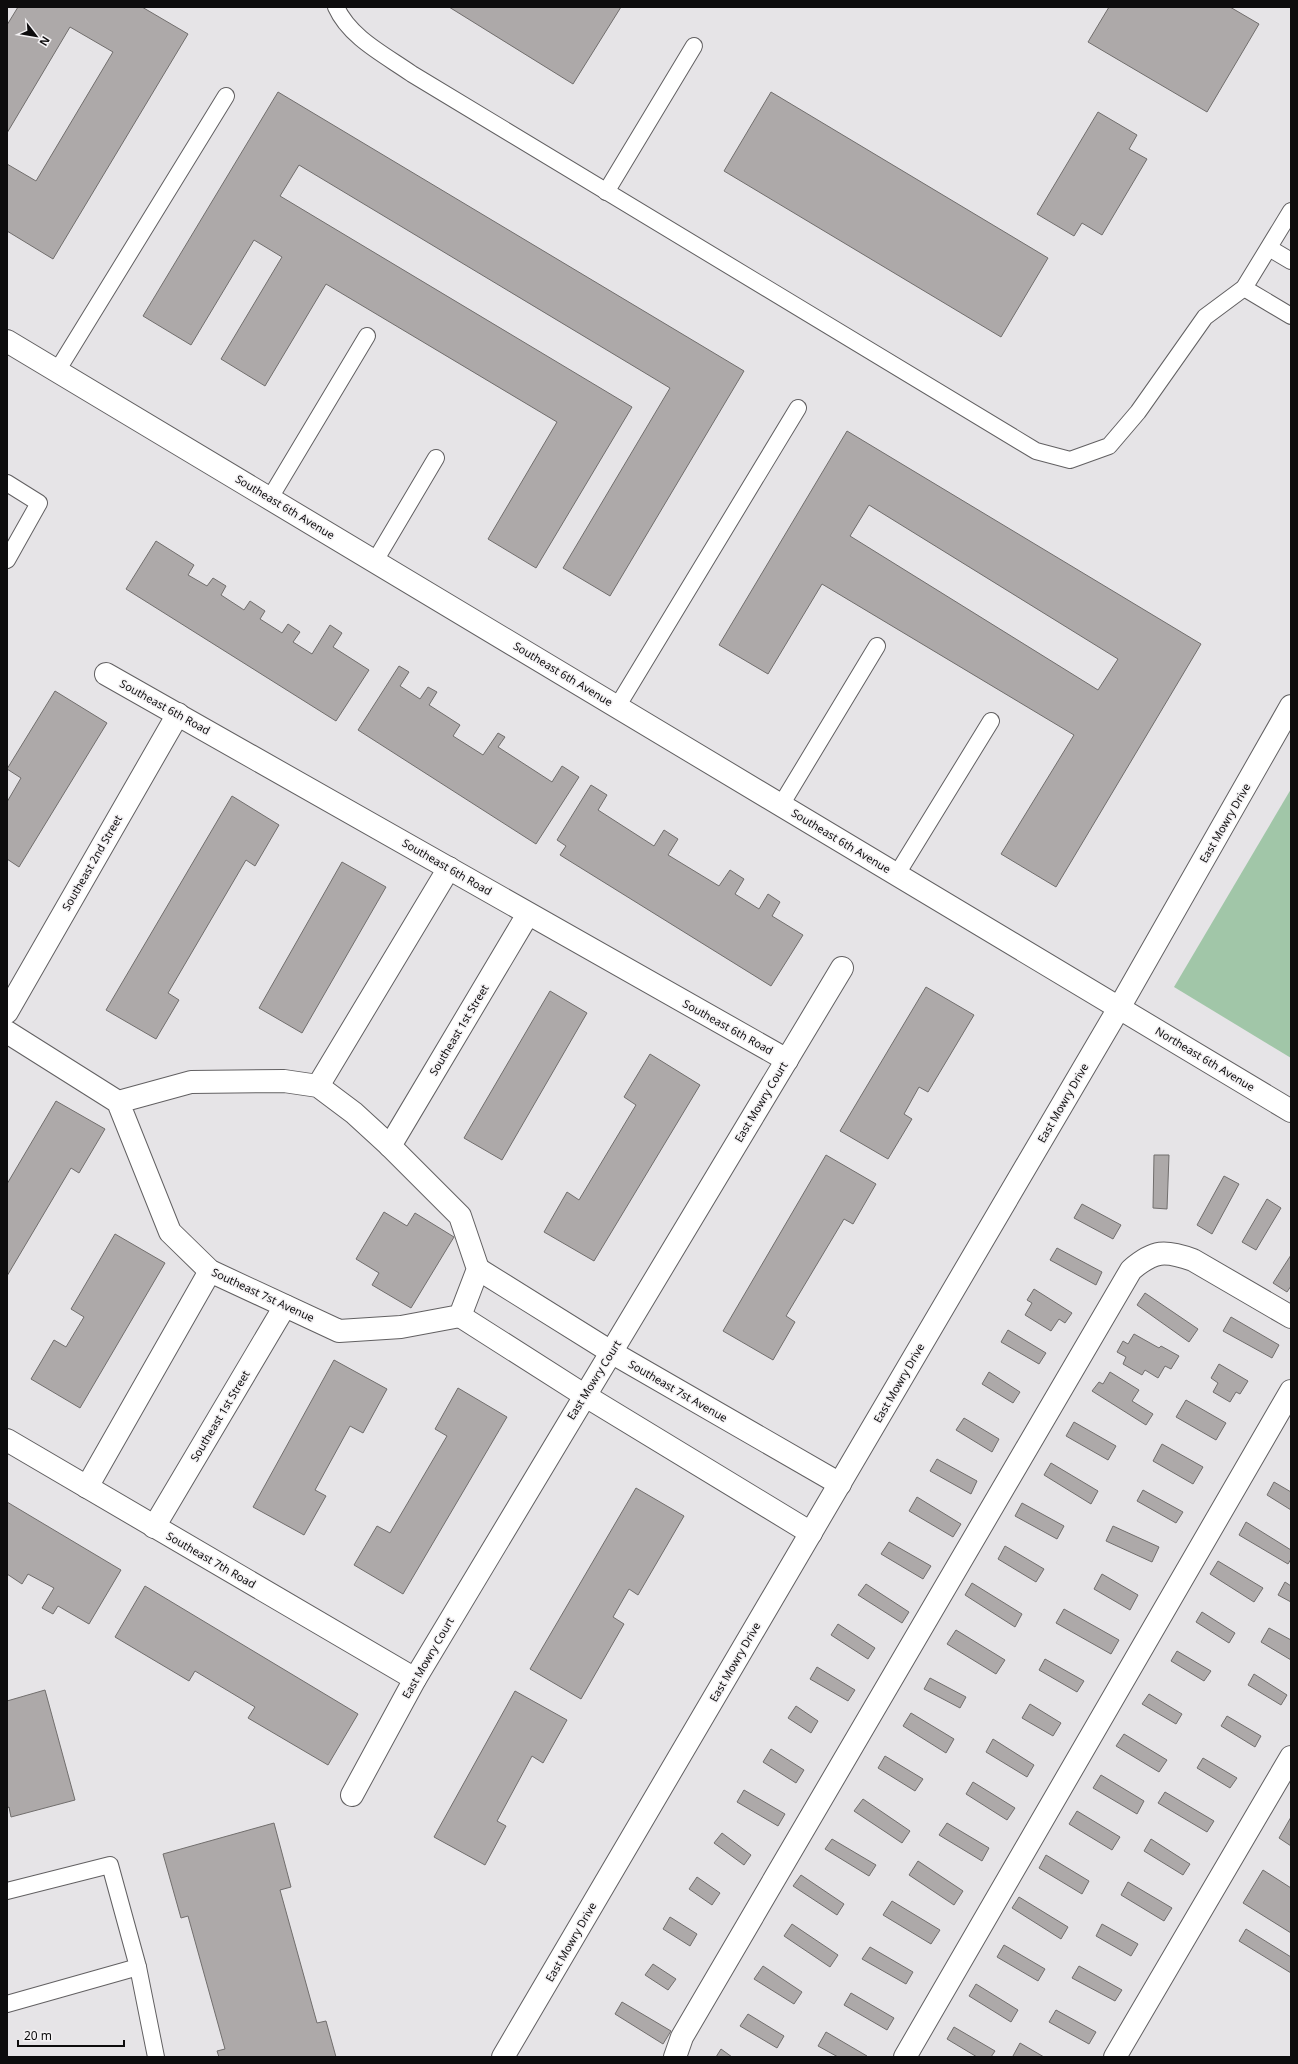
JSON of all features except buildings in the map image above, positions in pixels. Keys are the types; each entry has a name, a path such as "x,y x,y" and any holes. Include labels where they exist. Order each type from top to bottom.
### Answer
{"street":[{"name":"Southeast 6th Avenue","path":"7,341 1119,1008"},
{"name":"Southeast 6th Road","path":"106,674 787,1060"},
{"name":"East Mowry Drive","path":"503,2057 1119,1008 1291,706"},
{"name":"Southeast 2nd Street","path":"7,1012 178,714"},
{"path":"318,1086 449,868"},
{"name":"Southeast 1st Street","path":"390,1146 528,914"},
{"name":"East Mowry Court","path":"352,1795 415,1679 584,1395 842,968"},
{"name":"Northeast 6th Avenue","path":"1119,1008 1291,1111"},
{"path":"7,1032 118,1102 191,1082 284,1081 318,1086 354,1113 390,1146 460,1216 478,1269 460,1316 584,1395 811,1533"},
{"name":"Southeast 7st Avenue","path":"118,1102 170,1232 210,1271 339,1331 401,1327 460,1316"},
{"path":"676,2057 682,2037 1131,1270 1150,1255 1160,1252 1183,1256 1193,1260 1291,1317"},
{"name":"Southeast 7st Avenue","path":"478,1269 611,1352 840,1484"},
{"path":"87,1487 210,1271"},
{"name":"Southeast 1st Street","path":"154,1527 285,1306"},
{"path":"905,2057 1291,1392"},
{"name":"Southeast 7th Road","path":"7,1440 415,1679"},
{"path":"1115,2057 1291,1757"}],"lane":[{"path":"336,7 342,20 365,42 412,74 1036,451 1070,460 1109,446 1138,412 1205,317 1244,288 1291,211"},
{"path":"606,192 694,46"},
{"path":"57,371 226,96"},
{"path":"1269,248 1291,261"},
{"path":"1244,288 1291,316"},
{"path":"270,498 367,336"},
{"path":"618,707 798,408"},
{"path":"375,561 436,458"},
{"path":"7,483 40,503 7,560"},
{"path":"781,805 878,646"},
{"path":"897,874 991,721"},
{"path":"7,1891 110,1865 138,1967 156,2057"},
{"path":"7,2004 138,1967"}],"green space":[{"path":"1291,789 1291,1058 1174,987"}]}
